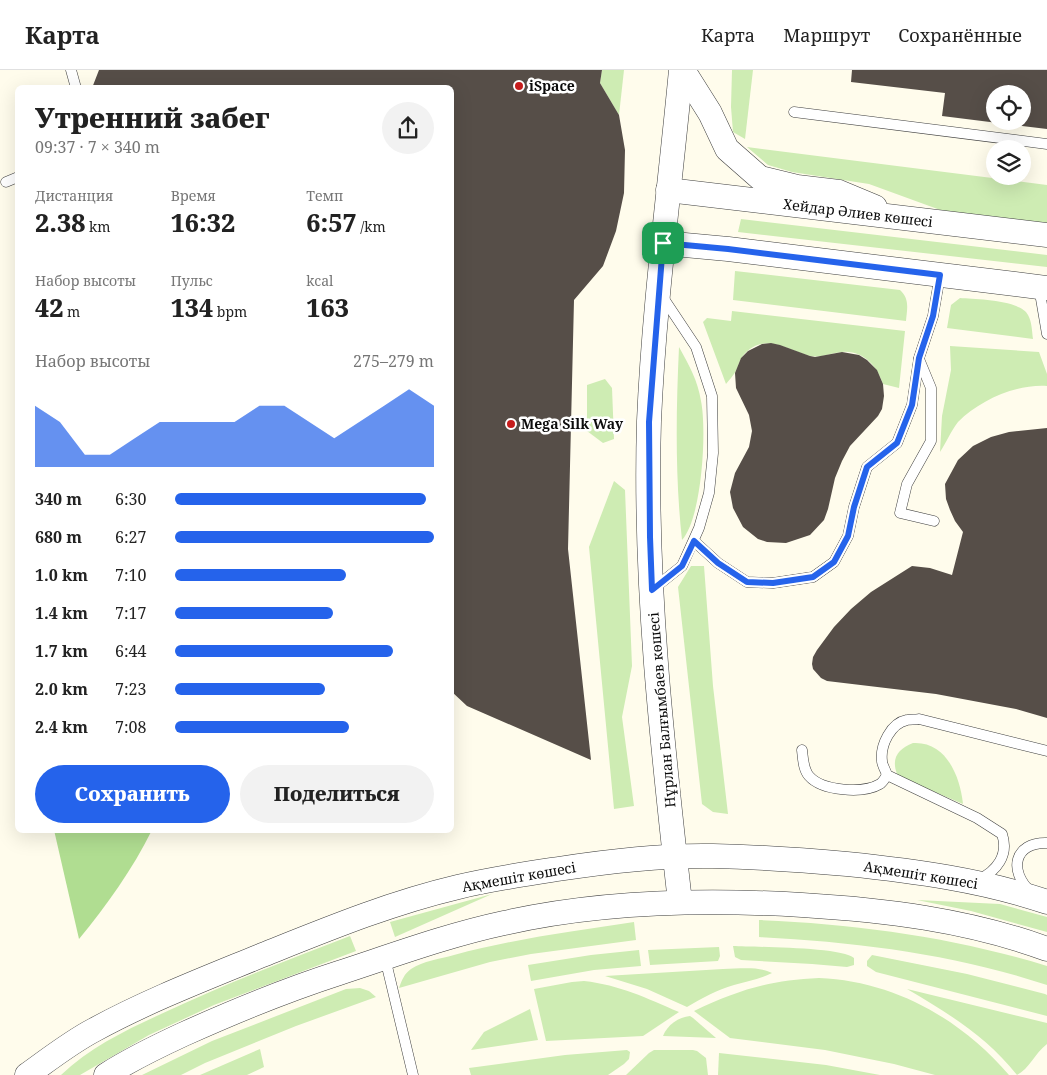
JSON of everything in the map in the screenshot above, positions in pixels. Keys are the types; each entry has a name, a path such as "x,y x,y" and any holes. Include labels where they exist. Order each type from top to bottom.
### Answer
{"street":[{"name":"Нұрлан Балғымбаев көшесі","path":"680,902 655,651 650,537 649,422 658,291 682,70"},
{"path":"682,70 710,113 727,149 760,178 797,187 839,192 869,204 896,218"},
{"name":"Хейдар Әлиев көшесі","path":"668,190 1047,235"},
{"path":"663,243 728,249 1043,288"},
{"name":"Ақмешіт көшесі","path":"27,1075 91,1031 135,1008 223,971 374,912 458,887 509,877 590,864 712,856 821,862 914,872 973,882 1043,900"},
{"path":"106,1075 161,1045 269,998 384,957 466,932 533,917 639,904 680,902 777,904 870,910 960,923 1047,949"}],"lane":[{"path":"71,70 75,85"},
{"path":"794,112 1047,144"},
{"path":"6,182 15,178"},
{"path":"694,541 718,563 747,582 773,583 813,577 834,562 848,536 854,507 867,467 897,443 912,405 919,358 933,316 940,275"},
{"path":"1043,288 1047,334"},
{"path":"652,590 682,566 700,528 709,493 714,453 712,396 696,347 658,291"},
{"path":"919,358 931,388 931,441 907,484 900,514 934,521"},
{"path":"973,882 987,876 998,863 1006,845 1002,834 977,818 888,775 882,762 882,748 887,735 906,720 919,719 1047,751"},
{"path":"802,750 808,775 816,782 828,788 869,788 881,783 888,775"},
{"path":"1043,900 1028,889 1019,876 1016,864 1021,853 1029,845 1047,843"},
{"path":"384,957 412,1075"}],"green space":[{"path":"602,70 624,70 619,115 600,83"},
{"path":"732,70 753,70 745,139 733,132 731,107"},
{"path":"747,147 986,177 986,185 1031,185 1031,183 1047,185 1047,226 954,215 869,184 792,172 768,165"},
{"path":"741,219 1047,255 1047,267 738,232"},
{"path":"735,271 900,290 907,301 906,321 733,300"},
{"path":"960,298 997,301 1017,306 1028,315 1033,339 947,328 951,305"},
{"path":"732,311 905,331 899,388 883,384 873,365 863,356 842,352 810,356 783,346 766,343 750,349 742,357 736,371 726,384 703,322 707,318 731,321"},
{"path":"950,346 1039,352 1047,374 1047,386 1023,388 988,400 958,422 940,452 942,416 951,370"},
{"path":"679,347 698,387 703,414 703,452 698,494 689,529 682,540 677,444"},
{"path":"605,379 612,388 614,439 603,443 587,431 587,385"},
{"path":"614,481 625,490 632,666 622,717 634,806 614,809 589,547"},
{"path":"691,566 704,566 713,686 728,814 713,812 702,804 678,587"},
{"path":"913,743 924,744 943,754 959,782 963,804 897,774 895,759 897,755 903,748"},
{"path":"55,833 150,833 118,887 79,939"},
{"path":"492,894 395,937 390,922"},
{"path":"917,900 1000,904 1047,917 1047,932 971,911"},
{"path":"759,920 868,929 976,947 1047,966 1047,985 977,965 905,951 832,942 759,937"},
{"path":"634,922 636,940 531,954 490,962 399,988 409,971 432,960 521,940"},
{"path":"350,936 356,951 214,1005 149,1035 80,1075 61,1075 96,1048 148,1020 231,983"},
{"path":"733,946 797,948 846,954 854,958 854,965 847,967 741,960 735,957"},
{"path":"719,947 720,956 718,961 650,965 648,950"},
{"path":"639,950 641,966 594,970 531,981 528,965"},
{"path":"872,955 967,974 1045,994 1047,995 1047,1016 876,972 867,966 867,961"},
{"path":"755,969 772,973 722,989 687,1007 647,989 605,976"},
{"path":"819,978 847,981 874,987 899,995 924,1007 948,1020 970,1037 1009,1075 935,1075 894,1064 825,1050 730,1038 694,1011 725,997 755,987 785,981"},
{"path":"584,981 621,989 679,1012 643,1036 546,1041 534,989"},
{"path":"360,988 369,991 376,997 296,1026 205,1063 181,1075 142,1075 212,1041 346,989"},
{"path":"907,989 1047,1023 1047,1044 1025,1069 1017,1075 980,1037"},
{"path":"530,1009 538,1040 471,1050 484,1032"},
{"path":"690,1016 716,1038 663,1036 667,1028 674,1022"},
{"path":"260,1049 264,1067 247,1075 200,1075"},
{"path":"627,1050 630,1052 629,1059 608,1075 471,1075 469,1068 565,1055"},
{"path":"654,1050 697,1051 706,1058 708,1075 626,1075"},
{"path":"719,1053 826,1065 880,1075 718,1075"}],"building":[{"name":"Mega Silk Way","path":"99,70 602,70 600,83 619,115 625,150 624,193 616,231 603,266 574,300 568,549 591,760 467,706 454,694 454,85 93,85"},
{"path":"852,70 1047,70 1047,129 1031,127 1031,85 986,85 986,121 942,116 945,93 851,82"},
{"path":"771,343 815,357 842,352 859,355 877,370 883,384 884,396 882,409 878,416 850,446 842,461 835,478 824,520 810,535 786,543 767,542 758,539 743,527 733,508 730,492 735,473 749,447 752,431 749,415 736,388 735,373 741,358 748,351 762,344"},
{"path":"1047,428 1047,718 1016,709 936,694 827,681 821,678 813,669 812,664 817,650 834,627 871,592 912,566 930,568 952,575 963,532 950,510 946,499 945,484 958,460 973,446 991,437 1009,432"}],"place":[{"name":"iSpace","path":"519,86"},
{"name":"Mega Silk Way","path":"511,424"}],"route":[{"path":"663,243 940,275 933,316 919,358 912,405 897,443 867,467 854,507 848,536 834,562 813,577 773,583 747,582 718,563 694,541 682,566 652,590 649,422 663,243"}]}
